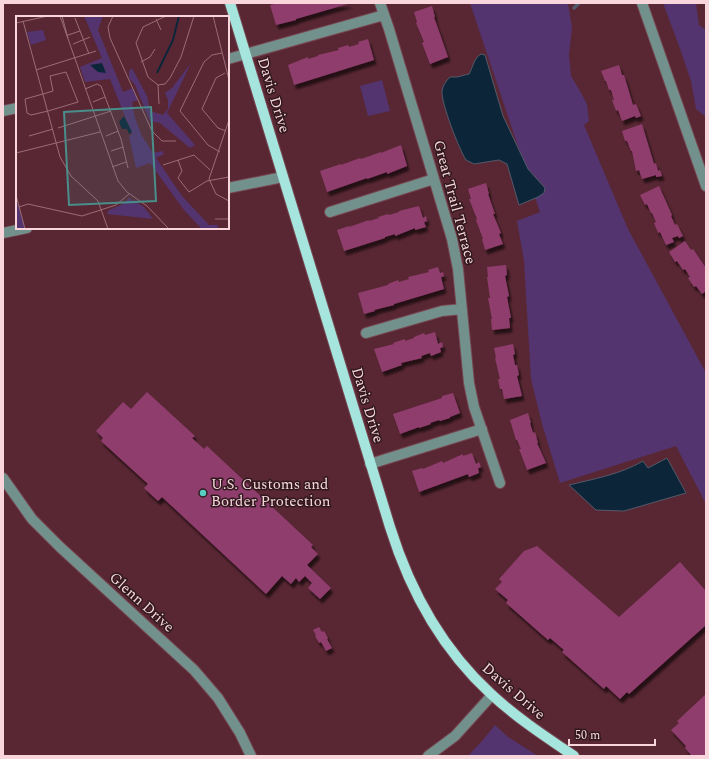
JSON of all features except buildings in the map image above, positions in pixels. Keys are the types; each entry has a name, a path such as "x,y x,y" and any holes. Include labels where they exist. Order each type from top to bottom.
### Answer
{"main road":[{"name":"Davis Drive","path":"230,3 370,464 396,546 409,580 425,612 446,644 475,679 532,728 574,756"}],"street":[{"name":"Great Trail Terrace","path":"380,3 452,240 458,269 469,383 474,407 500,483"},
{"path":"642,3 706,186"},
{"path":"229,59 384,16"},
{"path":"3,111 16,108"},
{"path":"229,188 283,177"},
{"path":"330,212 434,179"},
{"path":"3,233 22,229"},
{"path":"366,333 442,311 462,309"},
{"path":"370,464 482,429"},
{"name":"Glenn Drive","path":"3,478 32,519 64,551 194,670 218,698 240,733 251,756"},
{"path":"428,756 455,736 492,695"}],"shaded area":[{"path":"470,3 568,3 572,28 569,54 571,76 587,104 589,121 584,125 628,229 706,373 706,504 676,446 560,483 542,424 531,379 524,261 517,221 540,212"},
{"path":"663,3 696,3 699,25 706,30 706,117 696,109 691,81"},
{"path":"382,80 390,111 368,116 360,86"},
{"path":"495,725 508,737 538,756 468,756"}],"water":[{"path":"481,54 485,55 503,116 528,169 545,188 544,193 538,197 519,205 507,164 499,160 474,164 466,160 455,136 444,105 442,91 446,82 450,77 469,74 475,60"},
{"path":"667,458 686,493 624,511 596,510 569,485 617,473 643,461 648,468"}],"waterway":[{"path":"574,8 579,3"}],"place":[{"name":"U.S. Customs and Border Protection","path":"203,493"}]}
